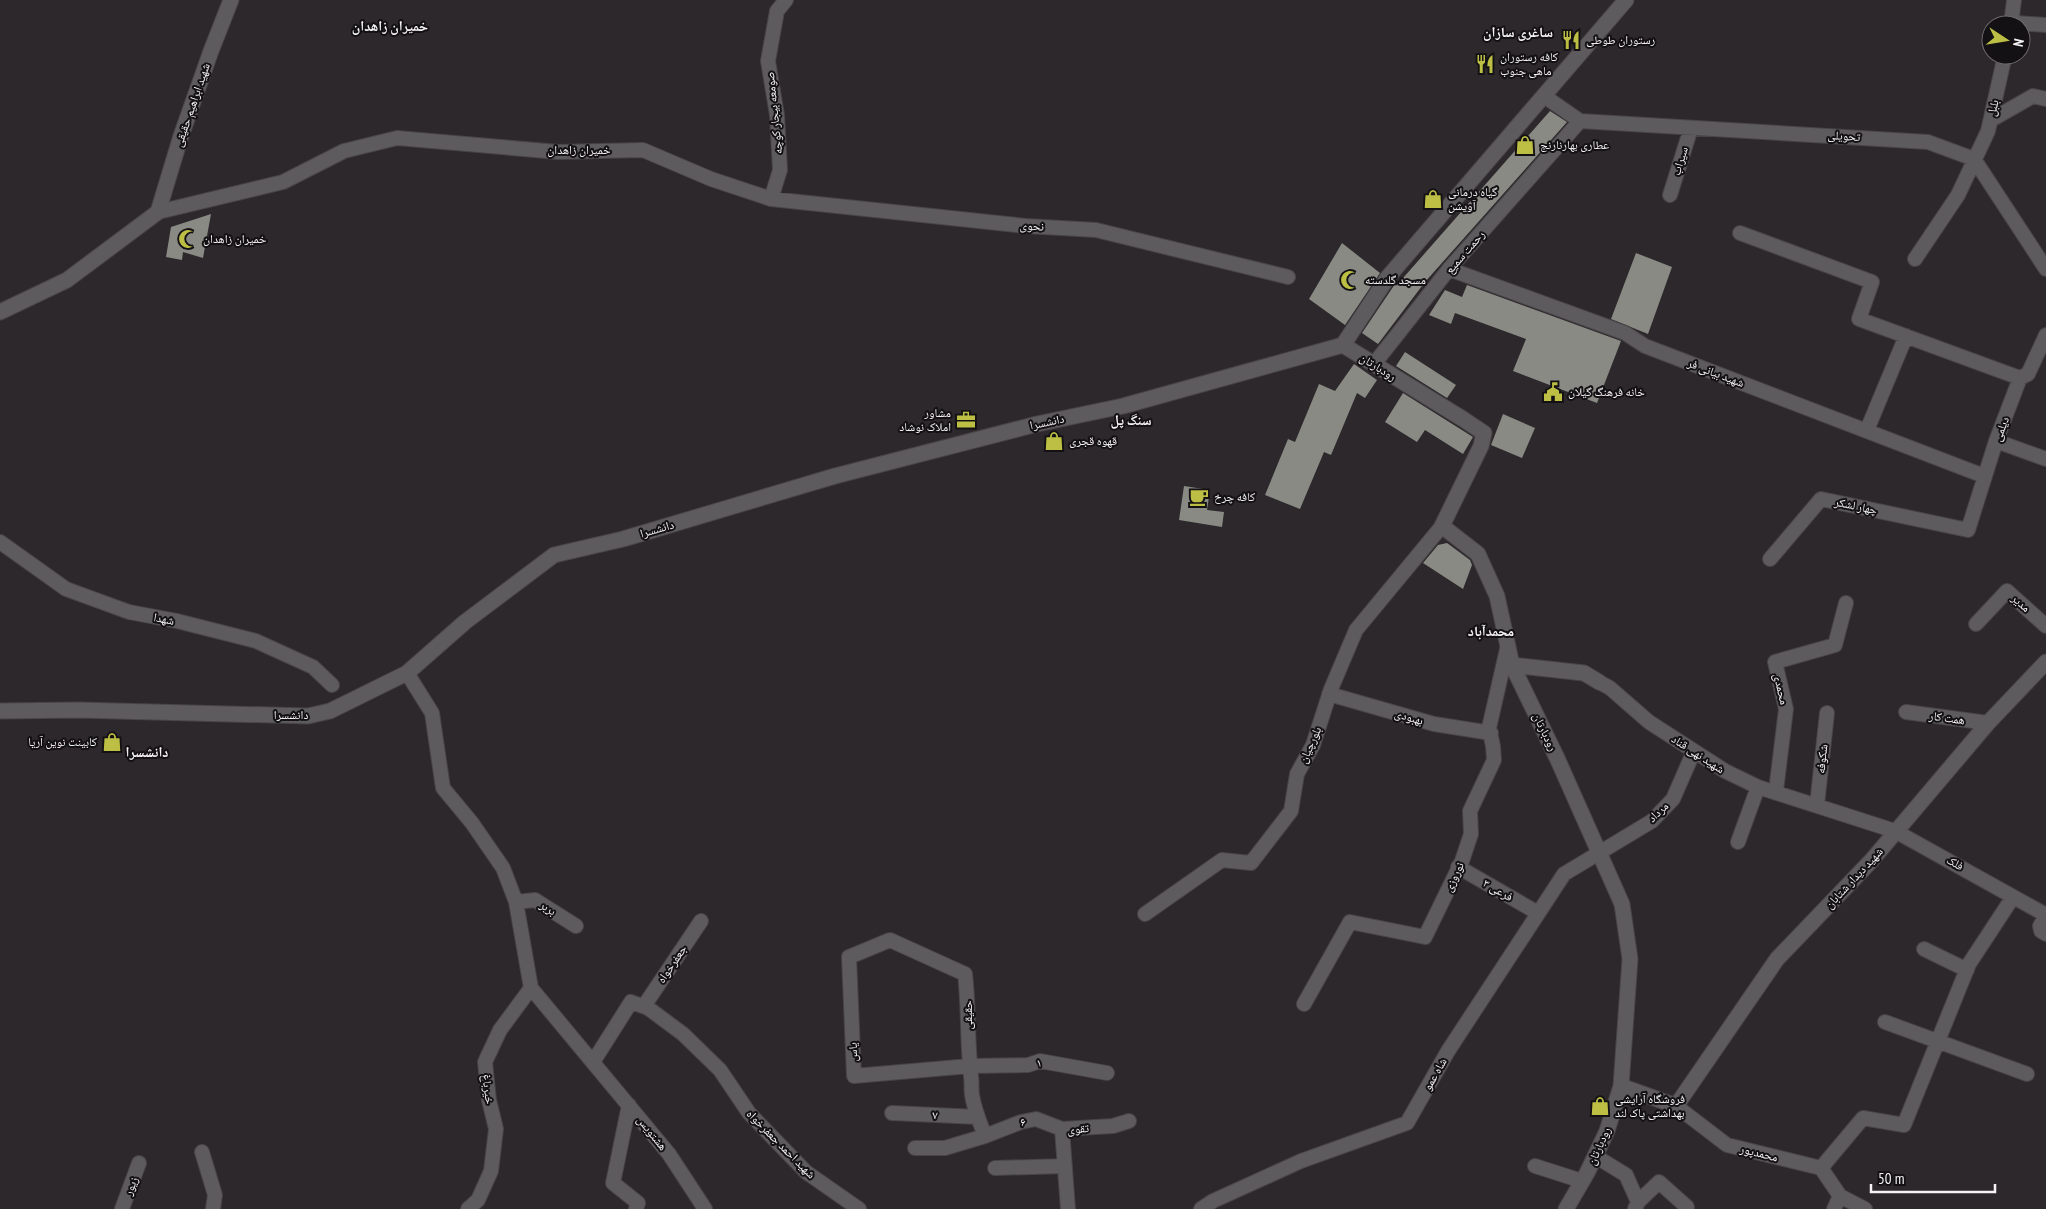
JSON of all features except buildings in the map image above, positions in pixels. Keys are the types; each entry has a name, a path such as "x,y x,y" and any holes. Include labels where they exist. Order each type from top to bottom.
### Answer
{"street":[{"name":"شهید ابراهیم حقیقی","path":"158,212 181,136 232,0"},
{"name":"صومعه بیجار کوچه","path":"771,199 780,170 777,115 768,61 777,10 786,0"},
{"path":"1343,345 1388,277 1626,0"},
{"path":"2014,0 2014,15"},
{"path":"2031,25 2046,25"},
{"name":"بلبل","path":"1915,259 1958,195 1988,131 2003,65"},
{"path":"1544,96 1580,121"},
{"path":"1991,120 2033,96 2046,99"},
{"name":"تحویلی","path":"1580,121 1928,142 1974,159"},
{"name":"رحمت سمیع","path":"1374,364 1449,270 1580,121"},
{"name":"سیراب","path":"1670,195 1691,128"},
{"name":"خمیران زاهدان","path":"0,312 67,280 158,212 283,182 344,151 397,138 558,152 643,150 711,179 771,199"},
{"path":"1974,159 2046,269"},
{"name":"نحوی","path":"771,199 1026,226 1096,230 1288,277"},
{"path":"1740,233 1872,282 1859,319 2020,378"},
{"name":"شهید بیانی فر","path":"1449,270 1626,333 1645,346 1984,476"},
{"name":"دیلمی","path":"1968,530 1984,476 2020,378 2028,374 2046,335"},
{"path":"1867,430 1906,336"},
{"name":"رودبارتان","path":"1343,345 1484,433 1481,446 1442,526 1478,554 1497,596 1512,665 1557,758 1622,904 1630,959 1621,1086 1607,1131 1566,1209"},
{"name":"دانشسرا","path":"0,711 79,710 308,716 330,711 406,673 465,622 554,555 623,539 835,476 1037,424 1123,406 1343,345"},
{"path":"1996,441 2046,459"},
{"name":"چهار لشکر","path":"1770,559 1821,499 1968,530"},
{"name":"بلورچیان","path":"1145,914 1222,860 1251,863 1291,811 1297,774 1313,745 1329,694 1356,630 1442,526"},
{"name":"شهدا","path":"0,542 66,589 129,612 256,641 313,667 332,685"},
{"name":"مدیر","path":"1976,624 2007,591 2046,626"},
{"name":"محمدی","path":"1776,791 1786,709 1775,662 1835,646 1846,603"},
{"name":"نوروزی","path":"1304,1004 1350,922 1425,937 1458,868 1470,834 1470,811 1494,760 1489,728 1507,649"},
{"name":"شهید نهی قناد","path":"1512,665 1584,673 1610,688 1649,722 1725,771 1758,787 1776,791 1895,832"},
{"name":"شهید دیدار شتابان","path":"1676,1106 1777,959 1871,861 1988,723 2044,669"},
{"path":"406,673 432,713 444,788 472,823 503,868 516,902 531,988"},
{"name":"بهبودی","path":"1329,694 1434,724 1491,733"},
{"name":"همت کار","path":"1906,712 1988,723"},
{"name":"شکوفه","path":"1817,805 1827,713"},
{"name":"مرداد","path":"1600,853 1652,820 1673,798 1694,751"},
{"path":"1738,842 1758,787"},
{"name":"فلک","path":"1895,832 1957,864 2046,915 2040,926 2041,930 2046,934"},
{"name":"شاه عمو","path":"1201,1209 1213,1201 1301,1160 1407,1123 1448,1051 1564,874 1600,853"},
{"name":"فرعی ۳","path":"1458,868 1538,913"},
{"path":"1865,1209 1840,1196 1821,1168 1862,1118 1904,1125 1967,970 2013,897"},
{"name":"بربر","path":"516,902 535,900 576,926"},
{"name":"جعفرخواه","path":"644,1006 701,921"},
{"name":"یاس","path":"890,940 849,957 854,1076 970,1066"},
{"name":"حقیقی","path":"890,940 965,974 968,996 972,1095 984,1136"},
{"path":"1924,949 1967,970"},
{"name":"هشتویس","path":"531,988 669,1154 706,1209"},
{"name":"خیرباغ","path":"476,1206 491,1171 496,1129 488,1100 485,1062 500,1030 531,988"},
{"path":"593,1062 631,1002 644,1006"},
{"name":"شهید احمد جعفرخواه","path":"644,1006 683,1034 720,1070 749,1113 806,1172 859,1209"},
{"path":"1886,1022 2027,1074"},
{"name":"۱","path":"970,1066 1028,1065 1040,1060 1107,1074"},
{"name":"محمدپور","path":"1621,1086 1676,1106 1727,1145 1821,1168"},
{"path":"629,1104 613,1183 638,1203 636,1209"},
{"name":"۷","path":"892,1113 978,1116"},
{"name":"۶","path":"915,1148 946,1148 1021,1122 1036,1119 1062,1129"},
{"name":"تقوی","path":"1068,1209 1062,1129 1113,1126 1129,1121"},
{"path":"202,1152 215,1195 214,1209"},
{"path":"1595,1156 1626,1175 1636,1206 1659,1182 1687,1207"},
{"name":"زیور","path":"122,1209 139,1163"},
{"path":"996,1168 1065,1166"},
{"path":"1535,1166 1582,1181"},
{"path":"1834,1209 1840,1196"}],"place":[{"name":"رستوران طوطی","path":"1571,40"},
{"name":"کافه رستوران ماهی جنوب","path":"1485,64"},
{"name":"عطاری بهارنارنج","path":"1525,145"},
{"name":"گیاه درمانی آویشن","path":"1433,199"},
{"name":"خمیران زاهدان","path":"188,239"},
{"name":"مسجد گلدسته","path":"1350,280"},
{"name":"خانه فرهنگ گیلان","path":"1553,392"},
{"name":"مشاور املاک نوشاد","path":"966,420"},
{"name":"قهوه قجری","path":"1054,441"},
{"name":"کافه چرخ","path":"1199,497"},
{"name":"کابینت نوین آریا","path":"112,742"},
{"name":"فروشگاه آرایشی بهداشتی پاک لند","path":"1600,1106"}],"district":[{"name":"خمیران زاهدان","path":"390,26"},
{"name":"ساغری سازان","path":"1518,32"},
{"name":"سنگ پل","path":"1131,420"},
{"name":"محمدآباد","path":"1491,631"},
{"name":"دانشسرا","path":"147,752"}]}
